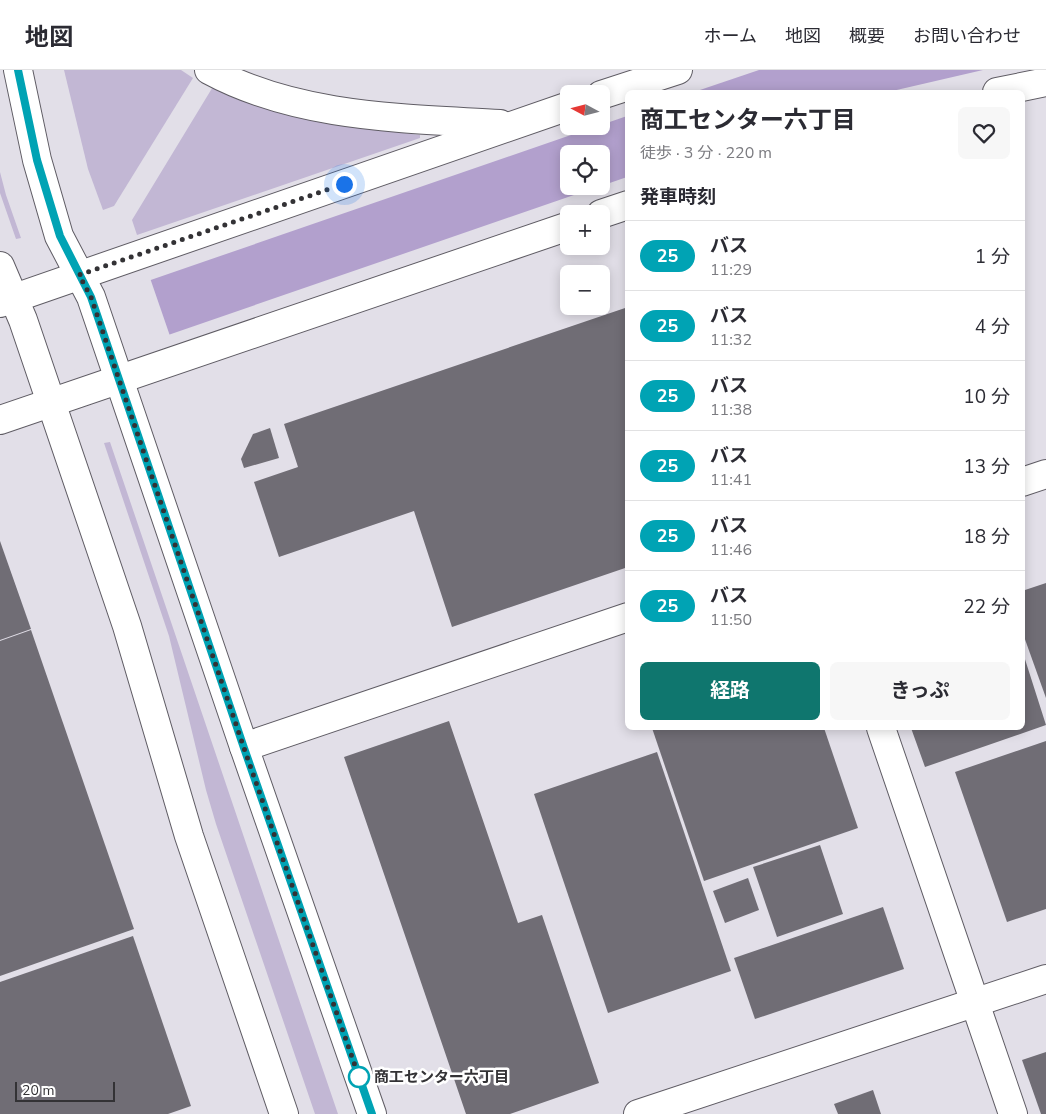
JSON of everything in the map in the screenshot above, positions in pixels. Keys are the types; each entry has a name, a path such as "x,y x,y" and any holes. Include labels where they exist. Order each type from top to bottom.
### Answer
{"street":[{"path":"18,70 37,160 60,236 85,286 115,368 244,748 372,1114"},
{"path":"209,70 254,90 302,105 372,117 514,125"},
{"path":"610,92 663,72"},
{"path":"1007,90 1046,82"},
{"path":"12,307 85,286 560,109"},
{"path":"610,211 625,206"},
{"path":"0,420 47,391 560,229"},
{"path":"0,266 12,307 47,391 127,626 189,836 284,1114"},
{"path":"1025,481 1046,474"},
{"path":"244,748 625,618"},
{"path":"882,730 1013,1114"},
{"path":"638,1114 1046,979"}],"shaded area":[{"path":"64,70 181,70 193,78 114,206 103,210 88,169"},
{"path":"759,70 983,70 897,90 700,90"},
{"path":"214,85 284,114 337,125 420,135 420,138 137,235 132,220"},
{"path":"625,117 625,178 610,183 610,145 560,145 560,195 574,195 0,393 0,332 571,135 610,135 610,122"},
{"path":"0,172 21,238 16,239 0,193"},
{"path":"110,442 338,1114 315,1114 216,824 169,636 104,443"}],"pier":[{"path":"150,278 170,336 0,395 0,330"}],"building":[{"path":"625,308 625,568 452,627 414,511 279,557 254,482 298,467 284,424 604,315 610,315 610,313"},
{"path":"270,428 279,458 244,468 241,459 253,434"},
{"path":"0,541 31,629 0,640"},
{"path":"1046,583 1046,698 1025,639 1025,590"},
{"path":"31,630 134,929 0,976 0,641"},
{"path":"1025,659 1046,725 925,767 912,730 1025,730"},
{"path":"449,721 518,923 542,915 599,1083 510,1114 466,1114 344,757"},
{"path":"653,730 825,730 858,828 704,881"},
{"path":"1046,741 1046,909 1007,922 955,772"},
{"path":"657,752 731,971 608,1013 534,794"},
{"path":"820,845 843,914 777,937 753,867"},
{"path":"748,878 759,910 725,923 713,891"},
{"path":"883,907 904,969 755,1019 734,958"},
{"path":"133,936 191,1106 168,1114 0,1114 0,982"},
{"path":"1046,1052 1046,1114 1041,1114 1022,1060"},
{"path":"873,1090 881,1114 838,1114 834,1104"}],"bus line":[{"name":"25","path":"18,70 37,160 60,236 91,297 244,748 372,1114"}],"place":[{"name":"商工センター六丁目","path":"359,1077"}],"route":[{"path":"344,184 79,275 91,297 244,748 359,1077"}]}
